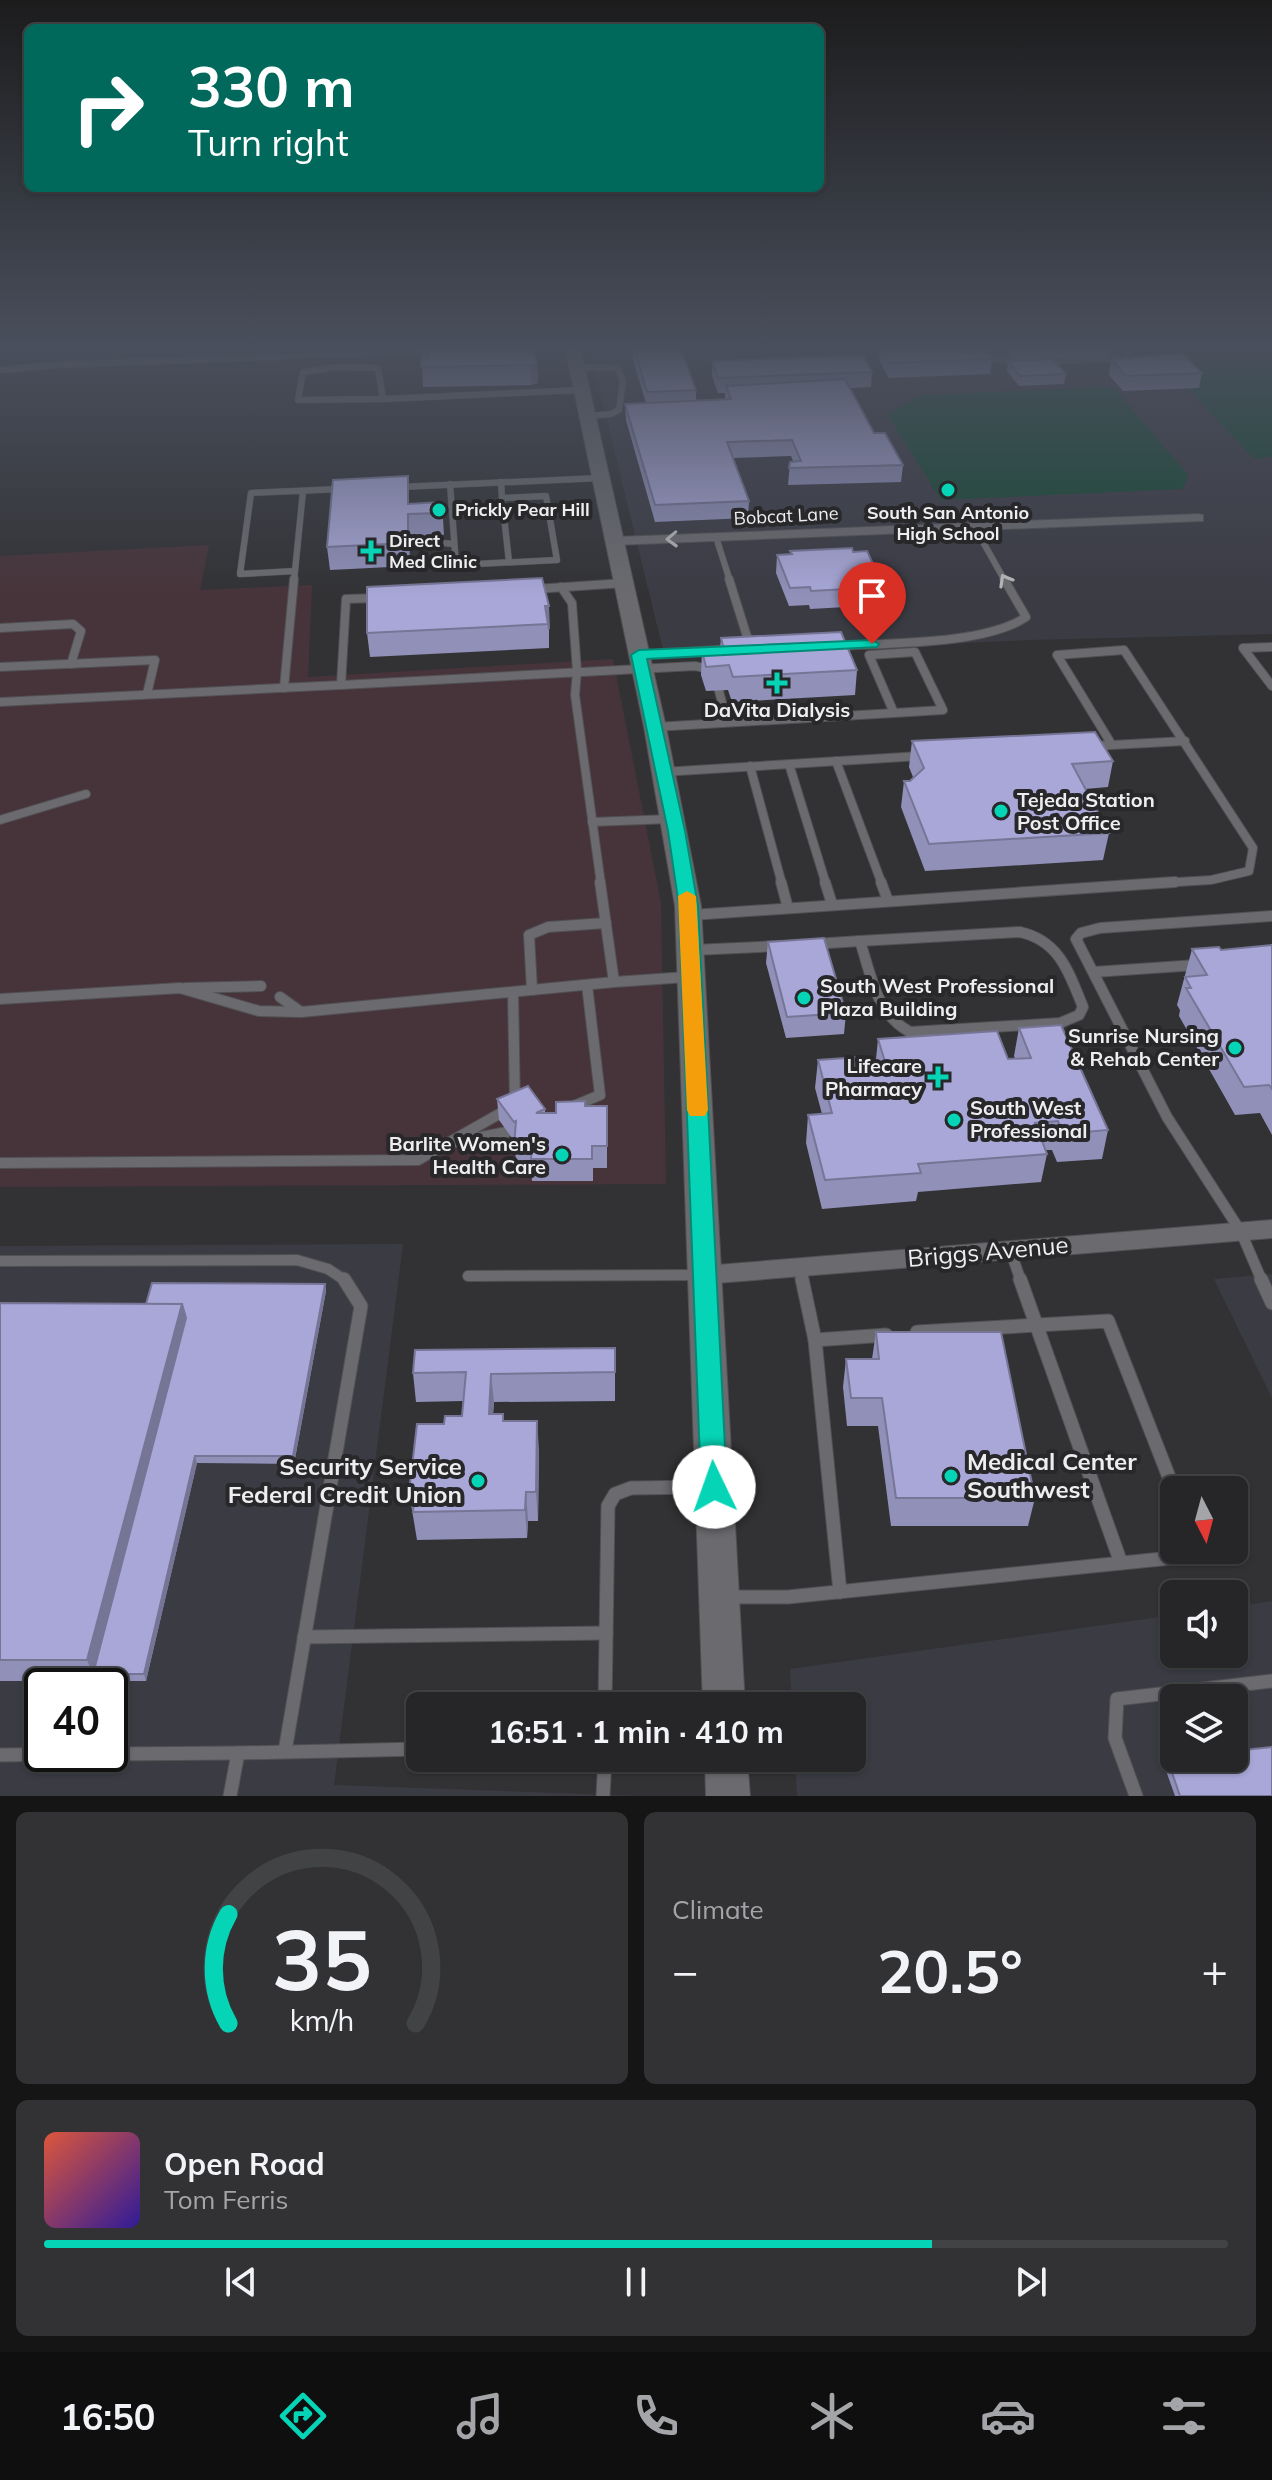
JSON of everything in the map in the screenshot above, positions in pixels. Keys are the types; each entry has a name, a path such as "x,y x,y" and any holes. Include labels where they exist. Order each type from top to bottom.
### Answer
{"street":[{"path":"590,431 674,819 689,915 723,1692"},
{"name":"Bobcat Lane","path":"616,541 1198,518"},
{"name":"Briggs Avenue","path":"704,1275 1272,1229"},
{"path":"727,1772 728,1796"}],"lane":[{"path":"391,487 600,478"},
{"path":"501,482 509,562"},
{"path":"450,484 456,565 557,560 546,496 502,498"},
{"path":"295,571 240,574 251,493 347,489"},
{"path":"284,688 303,491"},
{"path":"442,517 452,515"},
{"path":"823,647 995,633 1022,623 1026,617 974,526"},
{"path":"430,536 433,542 454,544"},
{"path":"716,537 750,646"},
{"path":"531,589 624,583"},
{"path":"561,587 572,603 577,671 575,695 614,982"},
{"path":"341,685 346,599 392,597"},
{"path":"0,628 73,624 79,627 81,631 71,664"},
{"path":"831,641 1010,628"},
{"path":"0,702 577,671 675,653 762,648 750,646 733,649"},
{"path":"1272,647 1243,648 1272,686"},
{"path":"689,915 1211,880 1249,871 1253,848 1124,650 1057,655 1112,745"},
{"path":"655,727 727,722 894,713 943,710 915,652 869,655 894,713"},
{"path":"0,667 155,660 147,694"},
{"path":"640,661 704,667 714,674"},
{"path":"719,691 727,722"},
{"path":"1081,747 1185,741"},
{"path":"663,772 929,756"},
{"path":"836,761 888,901"},
{"path":"789,764 832,904"},
{"path":"750,766 788,908"},
{"path":"0,820 86,794"},
{"path":"592,822 674,819"},
{"path":"1272,925 1266,917 1100,928 1081,933 1076,939 1167,1117 1241,1232 1272,1303"},
{"path":"532,990 529,935 548,927 606,923"},
{"path":"690,950 860,941 1030,934 1055,946 1083,1007 1079,1015 1060,1023 910,1032 898,1027 886,1016 860,941"},
{"path":"1094,972 1213,964"},
{"path":"180,988 259,1011 301,1012 691,977"},
{"path":"563,1110 600,1095 587,985"},
{"path":"0,999 261,986"},
{"path":"0,1163 418,1160 515,1105 513,992"},
{"path":"280,997 301,1012"},
{"path":"444,1145 507,1132"},
{"path":"1010,1250 1121,1563"},
{"path":"0,1261 297,1260 338,1272 354,1287 361,1306 285,1751"},
{"path":"800,1268 815,1340 840,1592"},
{"path":"468,1276 704,1275"},
{"path":"910,1333 1108,1321 1169,1476"},
{"path":"815,1340 894,1334"},
{"path":"605,1692 608,1506 615,1494 631,1488 714,1487"},
{"path":"719,1598 788,1597 1160,1559"},
{"path":"304,1637 606,1633"},
{"path":"1136,1796 1115,1738 1117,1699 1272,1681"},
{"path":"128,1754 406,1749"},
{"path":"230,1796 238,1753"},
{"path":"0,1755 24,1755"},
{"path":"603,1796 604,1772"}],"shaded area":[{"name":"South San Antonio High School","path":"609,431 1272,431 1272,634 1029,640 665,658"},
{"path":"209,545 200,590 312,585 308,677 613,659 661,903 666,1184 0,1187 0,556"},
{"path":"403,1244 334,1785 638,1796 0,1796 0,1246"},
{"path":"1272,1274 1272,1398 1214,1279"},
{"path":"1272,1601 1272,1796 797,1796 796,1772 866,1772 866,1692 791,1692 790,1669 1160,1617 1160,1668 1248,1668 1248,1605"}],"green space":[{"path":"898,431 1150,431 1189,476 1182,489 941,500"},
{"path":"1227,431 1272,431 1272,457 1253,458"}],"building":[{"path":"633,431 873,431 885,433 903,465 789,468 790,462 801,461 792,440 727,442 749,501 655,505"},
{"path":"408,476 408,504 442,502 443,513 408,514 408,543 327,547 333,480"},
{"path":"852,548 853,552 867,551 884,587 811,591 810,587 790,588 777,555 792,554 790,551"},
{"path":"542,578 549,606 545,606 548,624 367,633 367,587"},
{"path":"841,632 857,670 733,677 729,665 706,667 702,651 724,649 721,638"},
{"path":"1095,732 1113,761 1072,764 1109,833 929,844 904,781 910,781 924,768 912,741"},
{"name":"South West Professional Plaza Building","path":"824,938 846,1013 787,1017 768,942"},
{"name":"Sunrise Nursing & Rehab Center","path":"1272,945 1272,1089 1269,1085 1244,1087 1186,988 1191,988 1185,977 1207,975 1192,949 1219,947 1221,950"},
{"name":"South West Professional","path":"1061,1025 1108,1130 1063,1134 1058,1121 1035,1123 1047,1154 918,1164 921,1173 825,1180 808,1115 832,1113 818,1060 860,1057 864,1069 887,1068 878,1039 997,1031 1008,1059 1031,1058 1019,1028"},
{"path":"528,1086 545,1109 536,1113 556,1113 556,1102 585,1101 585,1106 607,1106 607,1146 592,1146 592,1159 531,1159 532,1146 514,1147 516,1121 497,1099"},
{"path":"152,1283 325,1284 293,1456 195,1456 144,1674 128,1674 128,1668 95,1668 186,1318 182,1304 146,1304"},
{"path":"0,1303 182,1304 87,1660 0,1660"},
{"name":"Medical Center Southwest","path":"876,1332 1001,1332 1035,1498 896,1498 882,1398 851,1398 846,1359 879,1359"},
{"path":"615,1348 615,1372 491,1374 489,1414 503,1414 503,1421 537,1421 536,1492 526,1492 525,1510 413,1512 415,1492 409,1492 417,1424 444,1424 445,1416 462,1416 466,1372 413,1373 415,1350"},
{"path":"1272,1747 1272,1796 1180,1796 1172,1772 1248,1772 1248,1750"}],"slow traffic":[{"path":"687,896 697,1110"}],"place":[{"name":"South San Antonio High School","path":"948,490"},
{"name":"Prickly Pear Hill","path":"439,510"},
{"name":"Direct Med Clinic","path":"371,551"},
{"name":"DaVita Dialysis","path":"777,683"},
{"name":"Tejeda Station Post Office","path":"1001,811"},
{"name":"South West Professional Plaza Building","path":"804,998"},
{"name":"Sunrise Nursing & Rehab Center","path":"1235,1048"},
{"name":"Lifecare Pharmacy","path":"938,1077"},
{"name":"South West Professional","path":"954,1120"},
{"name":"Barlite Women's Health Care","path":"562,1155"},
{"name":"Medical Center Southwest","path":"951,1476"},
{"name":"Security Service Federal Credit Union","path":"478,1481"}],"route":[{"path":"714,1487 688,906 676,831 639,655 872,644"}]}
